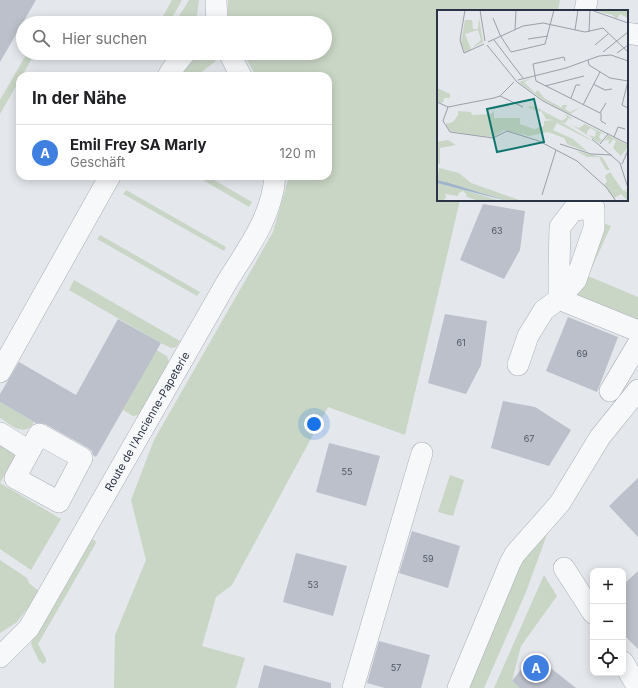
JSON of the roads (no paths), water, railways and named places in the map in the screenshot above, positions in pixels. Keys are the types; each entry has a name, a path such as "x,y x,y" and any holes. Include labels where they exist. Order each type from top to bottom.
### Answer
{"street":[{"path":"585,10 587,0"},
{"path":"628,33 638,35"},
{"path":"170,72 179,60"},
{"path":"233,60 239,72"},
{"path":"0,372 108,180"},
{"name":"Route de l'Ancienne-Papeterie","path":"0,658 22,637 33,622 259,230 271,202 274,180"},
{"path":"518,365 528,336 544,310 559,299 638,331"},
{"path":"610,391 638,344"},
{"path":"458,688 510,563 521,546 560,503 600,437 638,390"},
{"path":"0,433 29,451"},
{"path":"353,688 422,453"},
{"path":"564,568 590,608"},
{"path":"626,667 638,688"}],"place":[{"name":"Emil Frey SA Marly","path":"536,668"}]}
